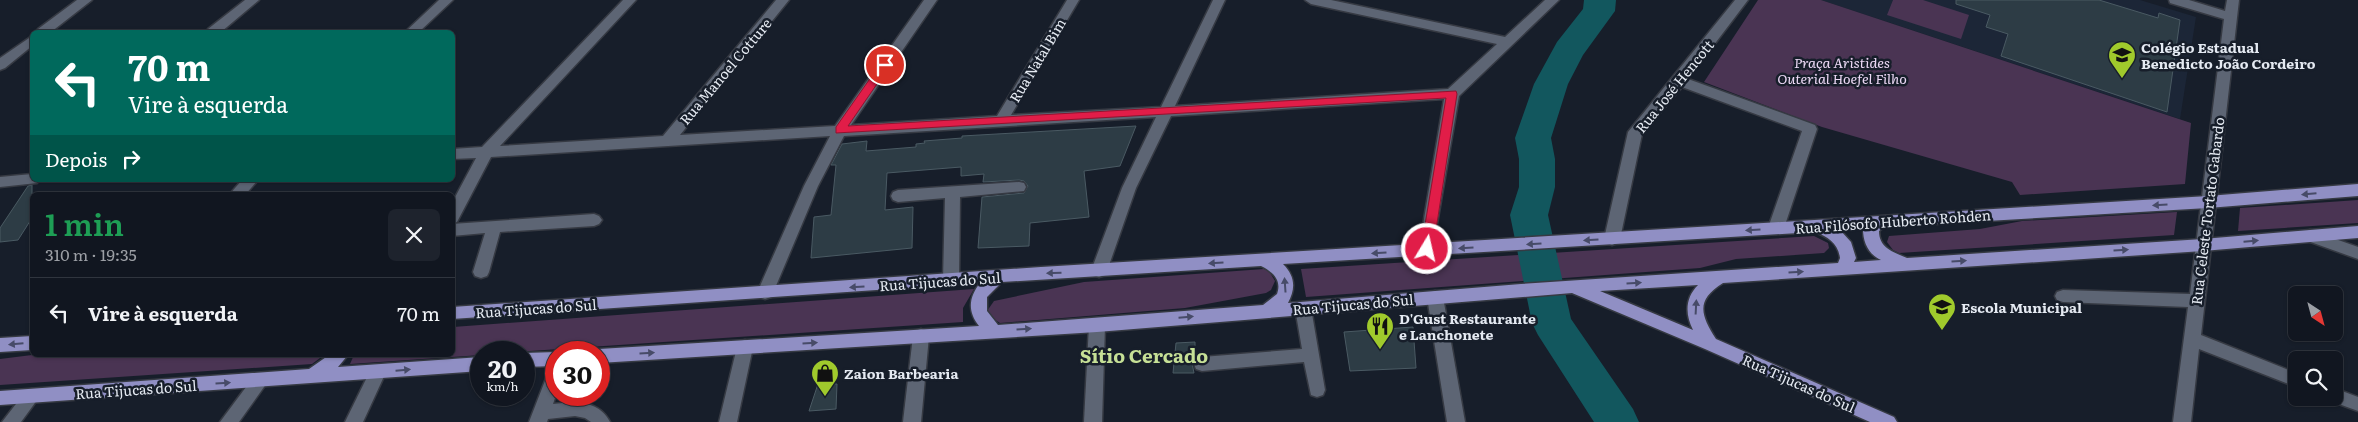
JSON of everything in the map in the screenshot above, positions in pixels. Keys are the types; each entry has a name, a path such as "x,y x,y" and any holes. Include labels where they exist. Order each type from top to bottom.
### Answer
{"main road":[{"name":"Rua Filósofo Huberto Rohden","path":"1427,249 1506,246 2208,202 2358,190"},
{"path":"1882,221 1876,224 1870,234 1874,247 1889,259 1907,264"},
{"path":"1817,226 1833,234 1845,245 1848,258 1843,268"},
{"path":"1570,287 2203,245 2358,232"},
{"name":"Rua Tijucas do Sul","path":"455,313 1427,249"},
{"path":"1264,260 1279,269 1287,283 1287,292 1283,299 1267,311"},
{"path":"995,331 982,320 978,305 983,289 997,276"},
{"path":"1711,344 1699,328 1694,312 1696,297 1705,285 1720,277"},
{"name":"Rua Tijucas do Sul","path":"610,355 1097,324 1570,287 1711,344 1888,422"},
{"path":"0,346 30,343"},
{"path":"309,377 329,365 338,357"},
{"name":"Rua Tijucas do Sul","path":"0,398 470,365"}],"street":[{"path":"46,30 86,0"},
{"path":"216,30 253,0"},
{"path":"413,30 447,0"},
{"path":"455,212 486,152 630,0"},
{"name":"Rua Manoel Cotture","path":"666,142 783,0"},
{"path":"765,293 811,186 840,130 931,0"},
{"name":"Rua Natal Bim","path":"1001,121 1072,0"},
{"path":"1099,271 1129,188 1219,0"},
{"path":"1311,0 1508,42"},
{"path":"1427,249 1452,94 1553,0"},
{"name":"Rua José Hencott","path":"1612,239 1635,132 1679,81 1742,0"},
{"path":"2175,0 2230,17"},
{"name":"Rua Celeste Tortato Gabardo","path":"2182,422 2233,0"},
{"path":"0,65 30,42"},
{"path":"1679,81 1810,129 1776,228"},
{"path":"455,154 1452,94"},
{"path":"0,182 30,179"},
{"path":"239,192 249,182"},
{"path":"898,196 1019,187"},
{"path":"951,280 953,192"},
{"path":"455,230 594,220"},
{"path":"481,272 494,227"},
{"path":"2310,236 2358,253"},
{"path":"2062,296 2196,301"},
{"path":"1435,297 1456,422"},
{"path":"1302,308 1317,390"},
{"path":"1093,422 1097,324"},
{"path":"912,422 921,336"},
{"path":"2192,340 2288,377"},
{"path":"728,422 745,347"},
{"path":"1202,364 1312,355"},
{"path":"354,422 378,372"},
{"path":"229,422 261,380"},
{"path":"11,422 32,396"},
{"path":"2343,398 2358,404"},
{"path":"545,403 540,417 587,410 598,416 601,422"}],"shaded area":[{"name":"Colégio Estadual Benedicto João Cordeiro","path":"1821,0 2140,0 2196,17 2180,119"}],"green space":[{"name":"Praça Aristides Outerial Hoefel Filho","path":"1758,0 1821,0 2191,123 2185,184 2020,195 2012,182 1822,127 1704,82"},
{"path":"1893,0 1923,0 1969,15 1961,39 1887,15"},
{"path":"2358,200 2358,223 2238,231 2240,208"},
{"path":"2177,212 2174,235 1899,253 1893,250 1887,242 1889,236 1980,229 2022,221"},
{"path":"1814,236 1828,243 1829,248 1824,253 1736,259 1700,268 1306,297 1301,269"},
{"path":"1264,269 1269,271 1275,281 1271,290 1266,293 1185,308 1000,323 989,316 987,311 994,301 1084,282"},
{"path":"974,289 963,308 963,322 610,346 610,341 545,341 545,350 535,351 535,341 470,341 470,356 455,357 455,327"},
{"path":"30,355 30,357 321,357 312,364 0,385 0,359"},
{"path":"353,357 452,357 350,364"}],"building":[{"name":"Colégio Estadual Benedicto João Cordeiro","path":"1956,0 2099,0 2158,18 2159,13 2180,20 2167,112 2001,56 2008,34 1986,27 1990,15 1956,4"},
{"path":"1136,126 1120,166 1084,171 1089,217 1030,223 1029,246 978,248 982,197 1024,193 1028,186 1024,181 1019,180 983,182 984,174 961,176 961,167 887,173 885,210 913,207 912,248 811,258 814,217 831,215 836,165 831,165 842,144 867,141 866,151 916,147 916,144 925,143 924,141 962,138 962,136"},
{"path":"32,185 32,192 30,192 30,221 18,240 0,242 0,228 28,186"},
{"name":"D'Gust Restaurante e Lanchonete","path":"1413,327 1416,368 1350,371 1344,332"},
{"path":"1195,342 1195,358 1192,363 1194,373 1173,373 1176,343"},
{"name":"Zaion Barbearia","path":"818,384 837,384 836,409 809,411"}],"waterway":[{"path":"1600,0 1599,11 1569,50 1551,84 1533,138 1537,159 1537,187 1529,215 1552,323 1618,422"}],"place":[{"name":"Colégio Estadual Benedicto João Cordeiro","path":"2122,79"},
{"name":"Escola Municipal","path":"1942,331"},
{"name":"D'Gust Restaurante e Lanchonete","path":"1380,350"},
{"name":"Zaion Barbearia","path":"825,397"}],"district":[{"name":"Sítio Cercado","path":"1144,355"}],"route":[{"path":"885,65 840,130 1452,94 1427,249"}]}
